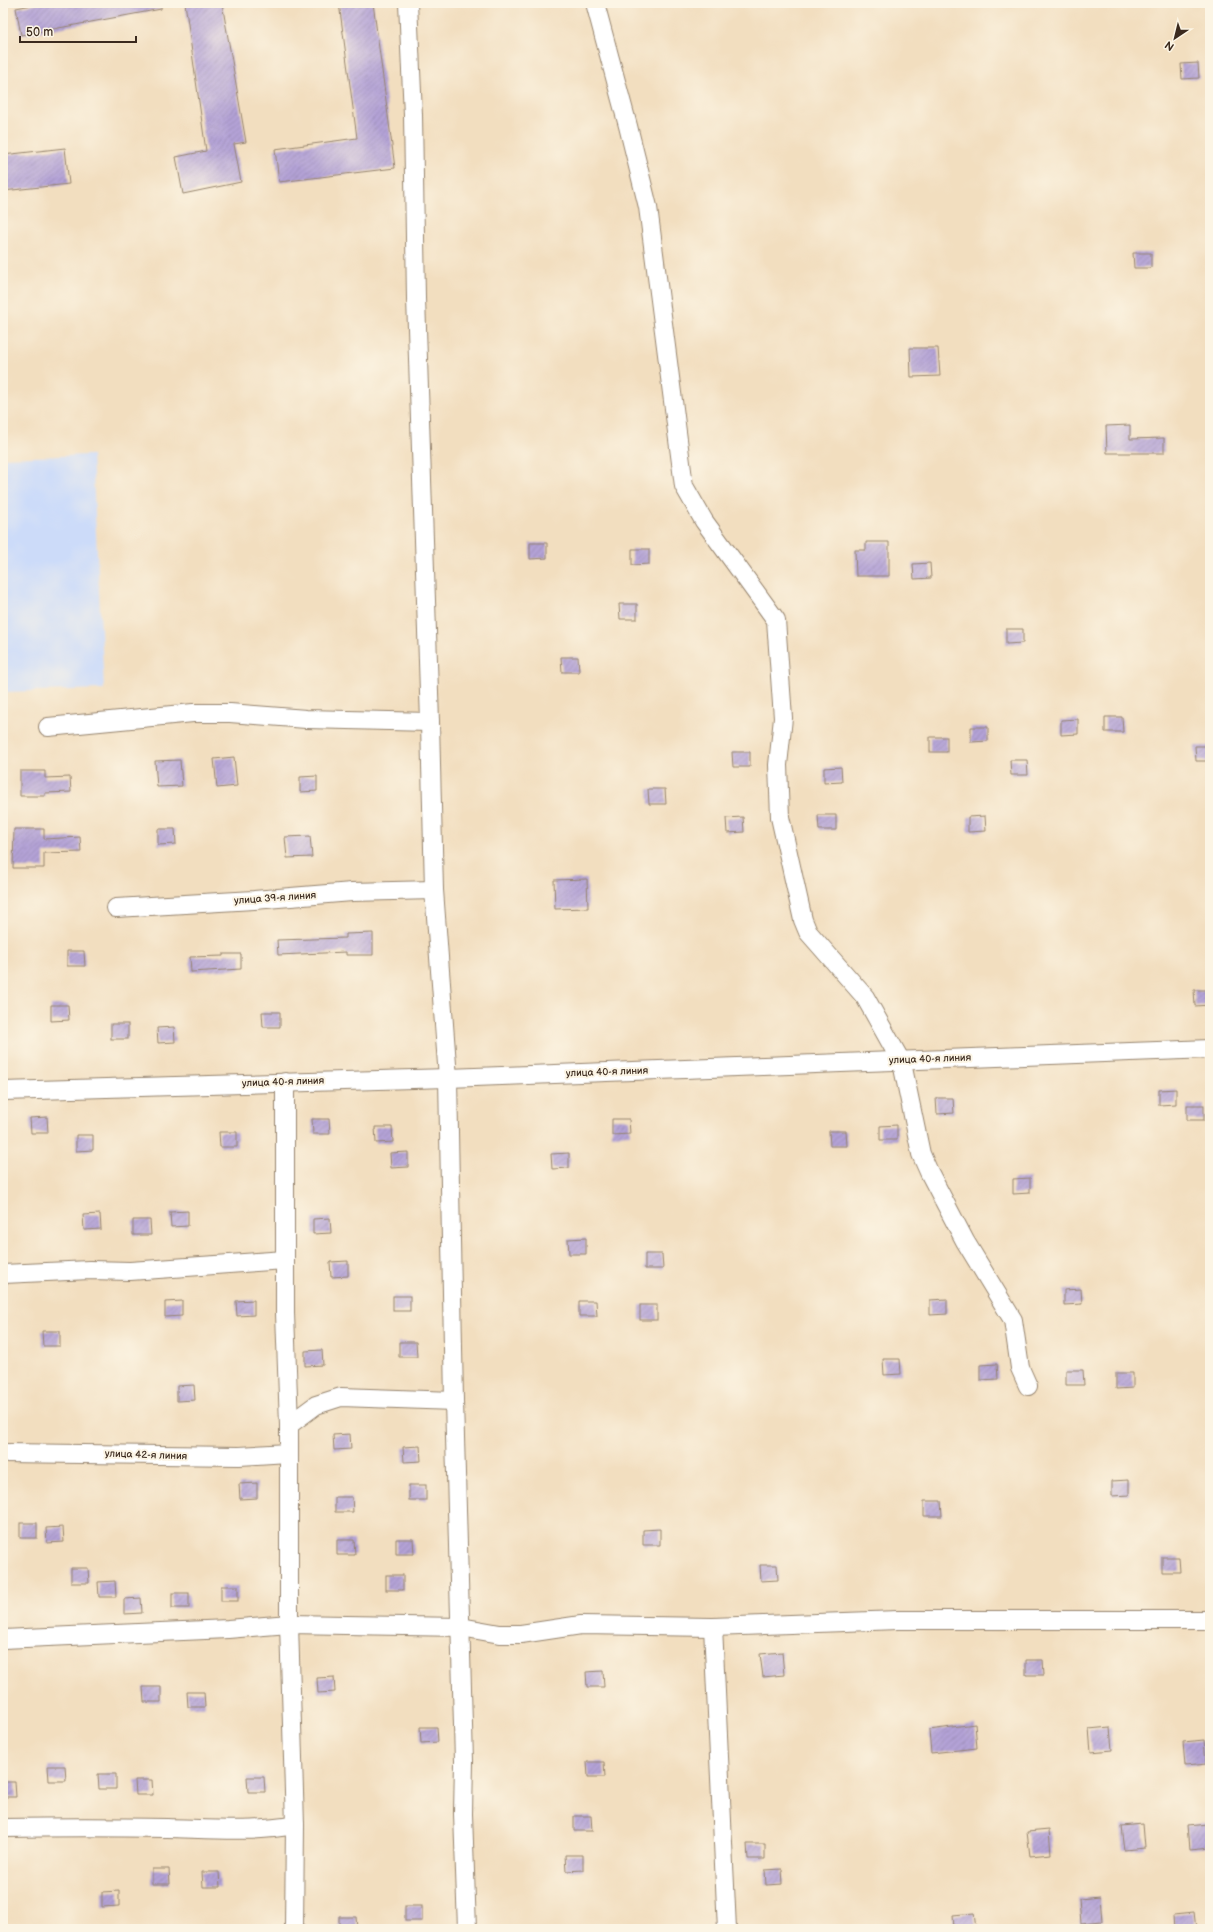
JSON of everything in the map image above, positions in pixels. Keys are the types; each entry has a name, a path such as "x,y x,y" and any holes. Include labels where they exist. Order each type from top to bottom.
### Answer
{"street":[{"path":"408,3 413,115 416,298 434,890 448,1078 454,1401 461,1627 467,1929"},
{"path":"595,3 648,207 684,486 704,521 776,620 783,718 778,765 780,817 803,920 808,932 865,997 900,1060 921,1154 965,1241 1013,1320 1020,1368 1028,1386"},
{"path":"48,727 193,714 230,713 306,719 430,722"},
{"name":"улица 39-я линия","path":"116,908 254,900 352,892 434,890"},
{"name":"улица 40-я линия","path":"3,1091 448,1078 1210,1049"},
{"path":"285,1082 285,1260 290,1425 288,1453 289,1624 295,1825 294,1929"},
{"path":"3,1274 90,1270 130,1271 285,1260"},
{"path":"290,1425 316,1405 341,1398 454,1401"},
{"name":"улица 42-я линия","path":"3,1453 239,1456 288,1453"},
{"path":"3,1639 228,1629 289,1624 461,1627 500,1634 521,1634 581,1625 713,1627 898,1620 1210,1620"},
{"path":"713,1627 727,1929"},
{"path":"3,1828 78,1827 229,1830 276,1828 295,1825"}],"shaded area":[{"path":"92,455 104,689 3,692 3,458"}],"building":[{"path":"42,3 161,3 161,9 21,35 16,8"},
{"path":"185,3 222,3 246,142 234,144 241,182 183,194 176,157 206,151"},
{"path":"339,3 373,3 395,168 279,182 275,149 357,138"},
{"path":"1198,63 1199,78 1182,79 1181,64"},
{"path":"65,148 69,184 3,191 3,155"},
{"path":"1133,253 1151,253 1151,268 1134,268"},
{"path":"910,348 938,348 940,376 911,377"},
{"path":"1130,425 1130,439 1164,438 1164,453 1107,453 1106,426"},
{"path":"866,542 889,542 889,576 856,576 855,550 866,550"},
{"path":"530,543 547,543 547,558 530,559"},
{"path":"632,549 649,549 649,564 632,565"},
{"path":"930,563 931,578 914,579 913,564"},
{"path":"619,604 637,604 637,619 620,619"},
{"path":"1006,629 1023,629 1023,643 1006,644"},
{"path":"561,657 578,657 579,672 562,672"},
{"path":"1105,717 1122,717 1123,732 1105,732"},
{"path":"1078,719 1078,734 1061,735 1061,720"},
{"path":"971,727 988,727 988,741 971,742"},
{"path":"930,737 947,737 947,752 930,752"},
{"path":"1195,746 1210,746 1210,761 1196,761"},
{"path":"732,752 750,752 750,767 733,767"},
{"path":"234,757 237,786 217,788 214,759"},
{"path":"180,760 182,786 157,787 155,761"},
{"path":"1010,760 1027,760 1028,775 1011,775"},
{"path":"841,767 842,782 824,783 824,768"},
{"path":"20,771 45,771 45,778 70,777 71,792 45,793 45,796 20,796"},
{"path":"317,776 317,791 300,792 300,777"},
{"path":"648,789 665,789 666,804 649,804"},
{"path":"818,815 836,815 836,830 819,830"},
{"path":"985,816 986,831 968,832 968,817"},
{"path":"743,817 744,832 727,833 726,818"},
{"path":"14,829 44,829 44,839 80,837 81,852 44,853 44,868 13,868"},
{"path":"158,829 175,829 176,844 158,845"},
{"path":"310,836 312,857 287,858 285,837"},
{"path":"587,879 588,908 555,909 554,880"},
{"path":"373,933 373,955 346,955 346,952 278,955 277,940 346,938 346,934"},
{"path":"67,951 84,951 85,966 67,966"},
{"path":"223,954 241,954 241,969 191,972 190,957 223,956"},
{"path":"1194,990 1210,990 1210,1005 1195,1006"},
{"path":"51,1005 68,1005 69,1020 51,1021"},
{"path":"262,1012 280,1012 280,1027 263,1027"},
{"path":"111,1024 128,1024 128,1039 111,1039"},
{"path":"174,1027 175,1042 158,1043 157,1028"},
{"path":"1176,1089 1176,1104 1159,1105 1159,1090"},
{"path":"936,1098 953,1098 954,1113 937,1114"},
{"path":"1187,1105 1204,1105 1204,1120 1187,1120"},
{"path":"47,1117 48,1133 31,1133 30,1118"},
{"path":"312,1119 329,1119 330,1134 313,1134"},
{"path":"612,1119 629,1119 630,1134 612,1135"},
{"path":"897,1125 897,1140 880,1140 880,1126"},
{"path":"375,1127 392,1127 393,1142 376,1143"},
{"path":"829,1131 846,1131 847,1146 830,1146"},
{"path":"219,1132 237,1132 237,1147 220,1147"},
{"path":"76,1135 93,1135 93,1150 76,1151"},
{"path":"408,1152 408,1167 391,1168 390,1153"},
{"path":"569,1153 569,1168 552,1169 551,1154"},
{"path":"1030,1178 1030,1193 1013,1194 1013,1179"},
{"path":"188,1211 188,1226 171,1227 170,1212"},
{"path":"100,1214 101,1229 84,1230 83,1215"},
{"path":"330,1218 331,1233 313,1234 313,1219"},
{"path":"133,1220 150,1220 151,1235 133,1235"},
{"path":"586,1238 586,1254 569,1254 568,1239"},
{"path":"645,1254 662,1254 663,1269 645,1269"},
{"path":"348,1261 348,1276 331,1277 330,1262"},
{"path":"1081,1289 1082,1304 1064,1305 1064,1290"},
{"path":"393,1296 410,1296 410,1311 393,1311"},
{"path":"947,1299 947,1314 930,1315 930,1300"},
{"path":"254,1300 254,1315 237,1316 236,1301"},
{"path":"182,1301 182,1316 165,1317 165,1302"},
{"path":"579,1301 596,1301 597,1316 579,1316"},
{"path":"640,1305 657,1305 657,1320 640,1320"},
{"path":"42,1331 60,1331 60,1346 43,1346"},
{"path":"399,1342 416,1342 417,1357 399,1357"},
{"path":"322,1350 323,1365 305,1366 305,1351"},
{"path":"883,1359 900,1359 901,1374 884,1375"},
{"path":"997,1364 998,1379 980,1380 980,1365"},
{"path":"1066,1370 1083,1370 1084,1385 1066,1385"},
{"path":"1116,1373 1133,1373 1133,1388 1116,1389"},
{"path":"194,1385 195,1400 177,1401 177,1386"},
{"path":"350,1434 351,1449 334,1450 333,1435"},
{"path":"420,1446 421,1461 404,1462 403,1447"},
{"path":"1129,1480 1129,1495 1112,1496 1112,1481"},
{"path":"257,1483 257,1498 240,1499 239,1484"},
{"path":"409,1485 426,1485 426,1500 409,1500"},
{"path":"335,1497 352,1497 353,1512 335,1512"},
{"path":"924,1501 941,1501 942,1516 924,1516"},
{"path":"20,1523 37,1523 37,1538 20,1538"},
{"path":"63,1527 64,1542 47,1543 46,1528"},
{"path":"660,1529 660,1545 643,1545 643,1530"},
{"path":"396,1539 413,1539 414,1554 396,1554"},
{"path":"337,1540 354,1540 355,1555 337,1555"},
{"path":"1162,1557 1179,1557 1180,1572 1162,1572"},
{"path":"760,1565 777,1565 778,1580 761,1581"},
{"path":"71,1568 88,1568 89,1583 71,1583"},
{"path":"386,1575 403,1575 403,1590 386,1590"},
{"path":"115,1581 116,1597 99,1597 98,1582"},
{"path":"221,1586 238,1586 238,1601 221,1601"},
{"path":"172,1593 189,1593 189,1608 172,1608"},
{"path":"141,1598 142,1613 124,1614 124,1599"},
{"path":"782,1652 784,1675 763,1677 760,1654"},
{"path":"1026,1660 1043,1660 1044,1675 1026,1675"},
{"path":"603,1671 604,1687 587,1687 586,1672"},
{"path":"334,1677 335,1692 318,1693 317,1678"},
{"path":"143,1687 161,1687 161,1702 144,1702"},
{"path":"187,1692 204,1692 205,1707 188,1707"},
{"path":"975,1724 977,1748 931,1753 929,1730"},
{"path":"420,1727 437,1727 438,1742 421,1743"},
{"path":"1110,1727 1112,1750 1091,1752 1089,1729"},
{"path":"1204,1740 1206,1764 1185,1766 1183,1742"},
{"path":"587,1762 604,1762 605,1777 588,1777"},
{"path":"48,1766 65,1766 66,1781 49,1781"},
{"path":"98,1774 116,1774 116,1789 99,1789"},
{"path":"247,1777 264,1777 265,1792 248,1792"},
{"path":"135,1780 152,1780 153,1795 136,1795"},
{"path":"3,1782 15,1782 16,1797 3,1797"},
{"path":"574,1816 591,1816 592,1831 574,1831"},
{"path":"1143,1824 1145,1848 1124,1850 1121,1826"},
{"path":"1208,1824 1210,1847 1189,1849 1187,1826"},
{"path":"1049,1830 1051,1854 1030,1856 1027,1832"},
{"path":"747,1844 765,1844 765,1859 748,1859"},
{"path":"565,1855 583,1855 583,1870 566,1871"},
{"path":"152,1869 169,1869 170,1884 152,1884"},
{"path":"782,1869 783,1884 766,1885 765,1870"},
{"path":"202,1872 219,1872 220,1887 203,1887"},
{"path":"119,1891 119,1906 102,1907 102,1892"},
{"path":"1100,1897 1102,1921 1081,1923 1079,1899"},
{"path":"405,1906 422,1906 422,1921 405,1921"},
{"path":"1194,1912 1196,1929 1174,1929 1173,1914"},
{"path":"974,1913 976,1929 954,1929 953,1915"},
{"path":"339,1917 356,1917 357,1929 339,1929"}]}
